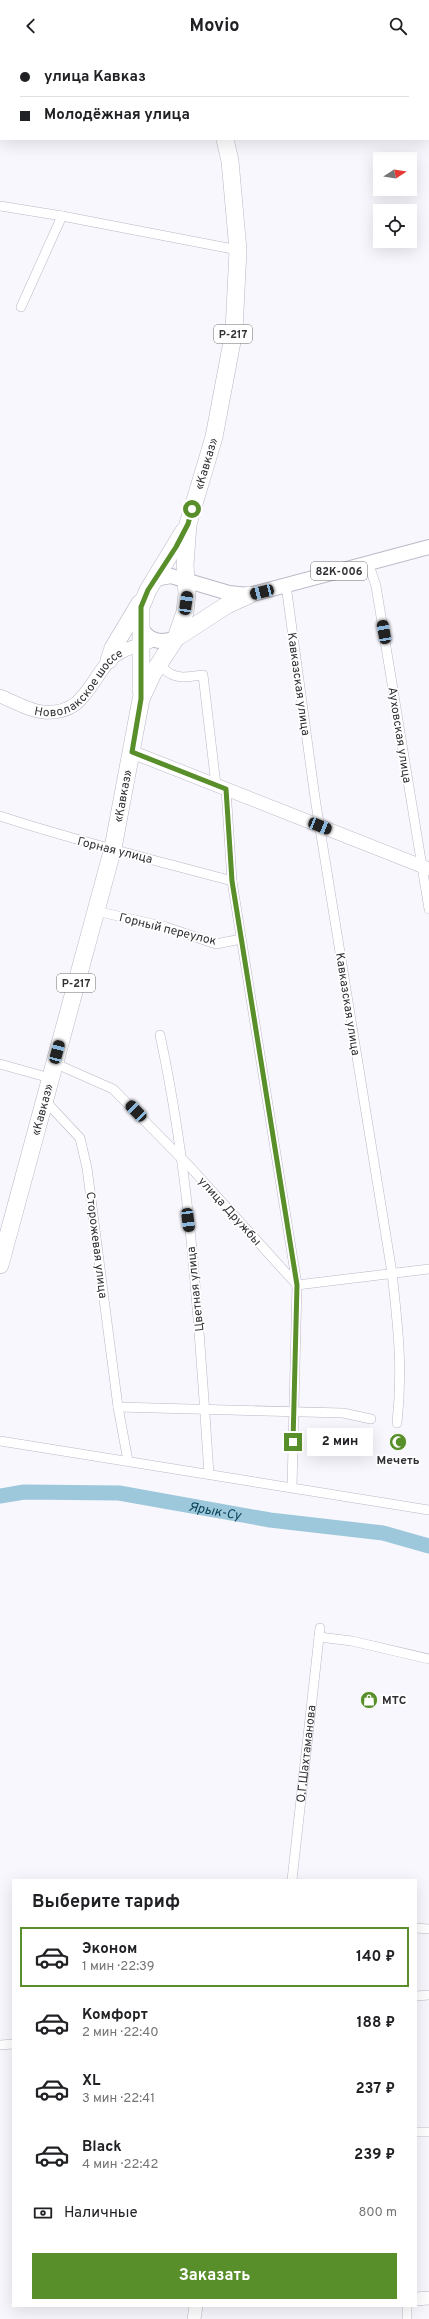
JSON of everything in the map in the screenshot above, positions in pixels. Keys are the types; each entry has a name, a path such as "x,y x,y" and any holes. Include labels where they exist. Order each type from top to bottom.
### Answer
{"highway":[{"name":"«Кавказ»","path":"0,1265 113,848 141,699 153,673 176,638 185,612 188,594 186,580 186,548 188,524 214,437 234,331 238,250 230,161 225,140"},
{"name":"Р-217","path":"109,660 113,648 188,524"},
{"name":"Р-217","path":"141,699 149,642 140,626 141,607 152,584"},
{"path":"176,638 221,608 249,595"}],"main road":[{"name":"82К-006","path":"186,580 229,593 249,595 368,562 429,547"},
{"path":"152,584 171,576 186,580"},
{"path":"149,642 167,641 176,638"},
{"name":"Новолакское шоссе","path":"0,696 41,712 60,712 73,706 84,697 109,660 149,642"},
{"path":"132,752 425,868"},
{"path":"417,2299 429,2298"},
{"path":"194,2319 196,2307"}],"street":[{"path":"0,206 62,216 238,250"},
{"path":"21,307 62,216"},
{"name":"Ауховская улица","path":"368,562 376,586 425,868 429,909"},
{"name":"Кавказская улица","path":"286,585 320,826 392,1273 400,1348 401,1388 397,1423"},
{"path":"164,668 168,673 182,678 202,675 221,787 232,881 297,1285 292,1487"},
{"name":"Горная улица","path":"0,816 72,839 113,848 232,881"},
{"name":"Горный переулок","path":"96,911 166,927 216,944 241,939"},
{"name":"Цветная улица","path":"160,1035 174,1098 197,1299 209,1474"},
{"name":"улица Дружбы","path":"0,1064 52,1071 113,1089 180,1157 297,1285"},
{"name":"Сторожевая улица","path":"45,1095 50,1106 80,1138 87,1168 118,1407 128,1461"},
{"path":"297,1285 429,1269"},
{"path":"118,1407 294,1413 343,1412 371,1419"},
{"path":"0,1441 429,1510"},
{"name":"О.Г.Шахтаманова","path":"292,1879 320,1633 429,1659"},
{"path":"417,1928 429,1929"},
{"path":"417,1996 429,1995"},
{"path":"0,2045 12,2044"},
{"path":"417,2132 429,2132"},
{"path":"407,2307 407,2319"}],"waterway":[{"name":"Ярык-Су","path":"0,1496 24,1492 119,1493 270,1520 383,1533 429,1546"}],"place":[{"name":"Мечеть","path":"398,1442"},
{"name":"МТС","path":"369,1700"}],"route":[{"path":"192,509 188,524 176,547 148,590 141,607 141,699 132,752 226,789 232,881 297,1285 293,1442"}]}
